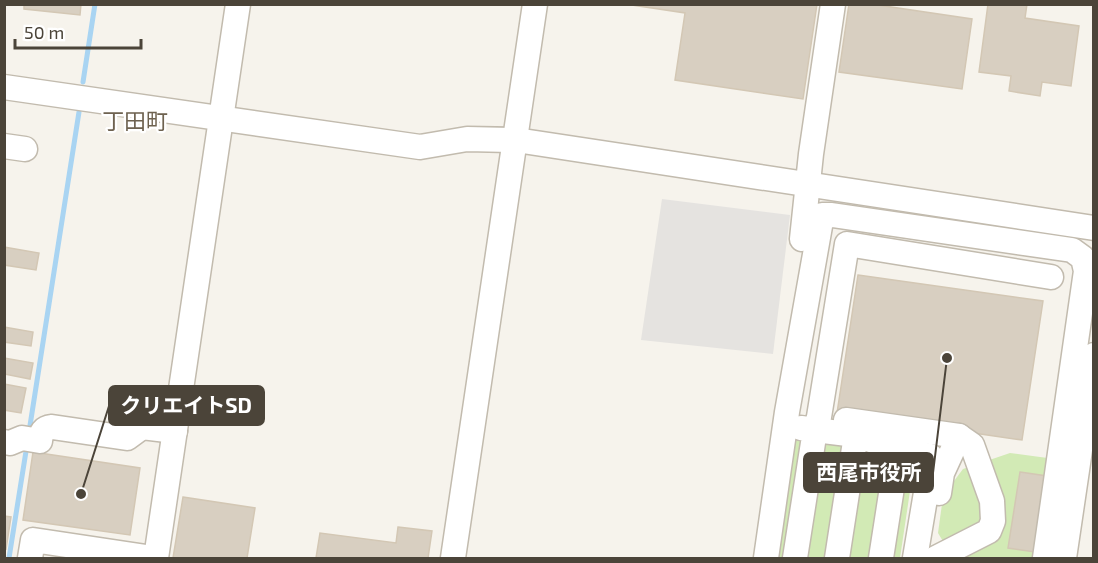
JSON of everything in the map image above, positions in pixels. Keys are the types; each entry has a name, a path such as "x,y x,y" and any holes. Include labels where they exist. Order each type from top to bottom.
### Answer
{"street":[{"path":"30,558 33,540 155,558 238,4"},
{"path":"453,558 535,4"},
{"path":"766,558 806,212 810,154 832,4"},
{"path":"4,87 420,147 467,139 516,140 1094,228"},
{"path":"916,255 924,202"},
{"path":"970,264 980,211"},
{"path":"754,558 822,215 921,227 1072,250 1083,258 1086,272 1046,558"},
{"path":"795,558 847,244 1051,277"},
{"path":"1064,558 1094,355"},
{"path":"782,420 958,436 972,445 992,501 993,521 989,531 936,558"},
{"path":"817,423 898,449 930,456 931,463 915,558"},
{"path":"19,440 40,441 41,432 52,427 127,438 142,427 175,432"},
{"path":"837,558 856,435"},
{"path":"928,558 942,473 958,436"},
{"path":"881,558 898,449"}],"green space":[{"path":"788,438 874,450 871,476 883,478 882,487 910,491 900,558 770,558"},
{"path":"1010,453 1055,459 1041,558 953,558 938,533 942,504 951,485 963,469"}],"shaded area":[{"path":"662,199 790,215 773,354 641,340"}],"building":[{"path":"24,4 81,4 80,15 24,9"},
{"path":"625,4 817,4 803,99 675,80 685,13"},
{"path":"849,4 871,4 972,19 962,89 839,72"},
{"path":"988,4 1027,4 1025,18 1079,26 1071,86 1042,82 1040,96 1009,91 1011,76 979,72"},
{"path":"4,247 39,253 36,270 4,265"},
{"path":"858,275 1043,301 1022,440 837,413"},
{"path":"4,327 33,332 31,346 4,342"},
{"path":"4,358 33,363 30,379 4,374"},
{"path":"4,384 26,388 21,413 4,410"},
{"path":"33,452 140,468 130,535 23,520"},
{"path":"1020,472 1047,476 1035,552 1008,548"},
{"path":"183,497 255,508 247,558 173,558"},
{"path":"4,516 11,517 6,549 4,548"},
{"path":"398,527 432,531 428,558 316,558 320,533 396,543"}],"waterway":[{"path":"83,82 95,4"},
{"path":"29,432 79,112"},
{"path":"9,558 27,445"}],"place":[{"name":"西尾市役所","path":"947,358"},
{"name":"クリエイトSD","path":"81,494"}],"district":[{"name":"丁田町","path":"135,121"}]}
